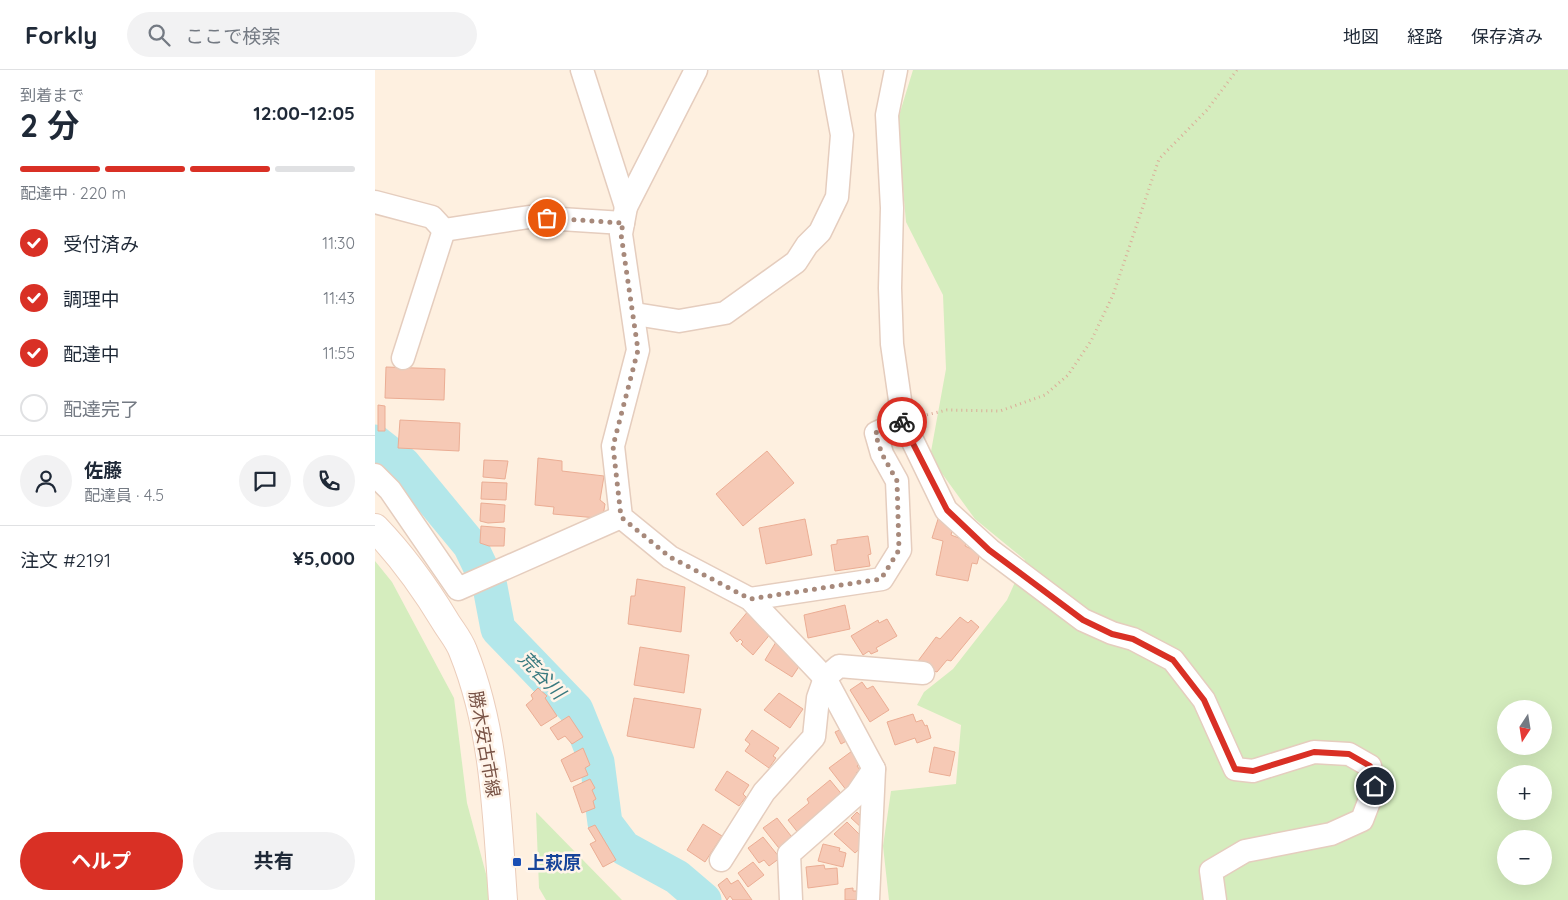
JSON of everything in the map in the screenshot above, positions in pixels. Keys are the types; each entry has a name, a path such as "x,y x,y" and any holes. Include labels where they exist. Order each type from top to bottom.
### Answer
{"main road":[{"name":"勝木安古市線","path":"375,528 429,594 462,649 478,694 491,756 503,900"}],"street":[{"path":"582,70 625,215"},
{"path":"696,70 625,215 621,234 635,314 638,350 613,446 621,517 670,557 750,599 825,678 874,769 868,900"},
{"path":"635,314 679,322 725,313 796,262 807,245 820,232 837,197 842,136 830,70"},
{"path":"896,70 887,115 892,208 889,288 892,344 903,421 947,510 989,550 1083,620 1112,634 1133,639 1173,660 1204,700 1235,769 1253,771 1314,752 1349,754 1370,766 1375,786 1362,820 1331,834 1245,851 1211,871 1215,900"},
{"path":"375,202 432,217 444,230"},
{"path":"444,230 529,216 625,215"},
{"path":"403,358 444,230"},
{"path":"750,599 881,579 899,550 897,481 882,454 875,433 903,421"},
{"path":"375,475 390,490 458,589 621,517"},
{"path":"721,860 764,792 814,737 818,698 825,678 839,666 923,673"},
{"path":"791,900 789,854 857,794 874,769"}],"path":[{"path":"903,421 947,410 1000,411 1045,395 1069,375 1091,341 1113,295 1159,159 1207,110 1237,70"}],"green space":[{"path":"913,70 1568,70 1568,900 889,900 883,846 891,791 956,784 961,725 917,705 924,692 953,669 1007,600 1025,560 975,519 930,457 946,369 943,295 906,222 897,122"},
{"path":"375,561 392,582 454,698 467,803 493,900 375,900"},
{"path":"536,812 622,900 546,900 539,888"}],"building":[{"path":"386,367 445,369 444,400 385,398"},
{"path":"378,405 385,406 385,431 378,431"},
{"path":"400,420 460,423 459,451 398,448"},
{"path":"767,451 794,483 743,526 716,494"},
{"path":"538,458 562,461 562,471 604,476 600,500 605,504 603,516 597,518 553,514 554,507 535,505"},
{"path":"484,460 508,461 505,479 483,477"},
{"path":"482,482 507,483 506,500 481,499"},
{"path":"481,503 505,505 504,522 488,523 480,521"},
{"path":"939,516 946,519 945,524 953,527 951,535 967,541 965,546 980,553 977,564 972,563 968,581 936,575 943,541 932,538"},
{"path":"805,519 812,555 766,564 759,528"},
{"path":"481,526 505,528 504,546 489,546 480,543"},
{"path":"868,536 871,554 868,555 870,566 835,571 831,545 837,544 837,540"},
{"path":"637,579 685,587 681,632 628,624 631,596 635,596"},
{"path":"845,605 850,629 808,638 804,615"},
{"path":"749,610 772,632 753,655 741,644 743,642 740,639 737,642 730,633"},
{"path":"960,617 968,623 971,620 979,627 951,661 947,660 937,672 915,665 936,637 940,639"},
{"path":"887,619 897,636 876,648 878,651 871,654 869,651 863,655 851,636 878,620 879,623"},
{"path":"776,642 804,659 792,677 765,660"},
{"path":"640,647 689,655 684,693 634,685"},
{"path":"862,682 867,689 873,686 889,710 870,722 850,690"},
{"path":"538,688 547,696 545,698 557,716 541,726 526,705 533,699 531,695"},
{"path":"779,693 803,709 790,728 764,710"},
{"path":"634,698 701,709 694,748 627,736"},
{"path":"913,714 916,722 922,720 925,726 927,725 931,738 917,743 915,738 895,745 887,722"},
{"path":"569,716 583,737 572,744 565,736 558,740 550,728"},
{"path":"846,727 852,738 841,744 835,732"},
{"path":"752,730 779,748 773,756 776,758 769,768 745,751 750,744 745,740"},
{"path":"934,747 955,752 950,776 929,772"},
{"path":"583,748 590,765 585,768 588,775 571,782 561,760"},
{"path":"852,751 862,762 857,766 860,770 856,773 862,779 847,791 829,768"},
{"path":"727,771 749,785 743,794 746,797 739,806 715,790"},
{"path":"590,779 595,788 592,790 596,799 593,801 595,808 582,813 573,787"},
{"path":"830,780 844,797 799,834 788,820 809,803 807,799"},
{"path":"857,812 870,825 864,830 851,818"},
{"path":"777,818 795,841 782,852 763,828"},
{"path":"847,822 865,840 864,845 855,853 834,834"},
{"path":"703,824 722,836 705,862 687,850"},
{"path":"595,825 616,860 603,867 590,844 596,841 588,828"},
{"path":"763,837 780,858 769,866 764,860 759,863 748,848"},
{"path":"823,844 840,848 839,851 846,853 843,867 818,861"},
{"path":"753,862 764,875 748,887 738,873"},
{"path":"824,865 825,869 837,868 838,884 808,888 806,867"},
{"path":"727,878 731,884 738,880 752,900 733,900 730,896 727,900 718,885"},
{"path":"853,888 853,891 861,891 861,900 845,900 845,889"}],"waterway":[{"name":"荒谷川","path":"375,442 403,464 470,545 490,587 498,629 576,710 597,762 605,823 624,848 677,877 704,900"}],"way so far":[{"path":"547,218 623,223 621,234 635,314 638,350 613,446 621,517 670,557 750,599 881,579 899,550 897,481 882,454 875,433 902,422"}],"place":[{"name":"上萩原","path":"517,862"}],"route":[{"path":"902,422 947,510 989,550 1083,620 1112,634 1133,639 1173,660 1204,700 1235,769 1253,771 1314,752 1349,754 1370,766 1375,786"}]}
